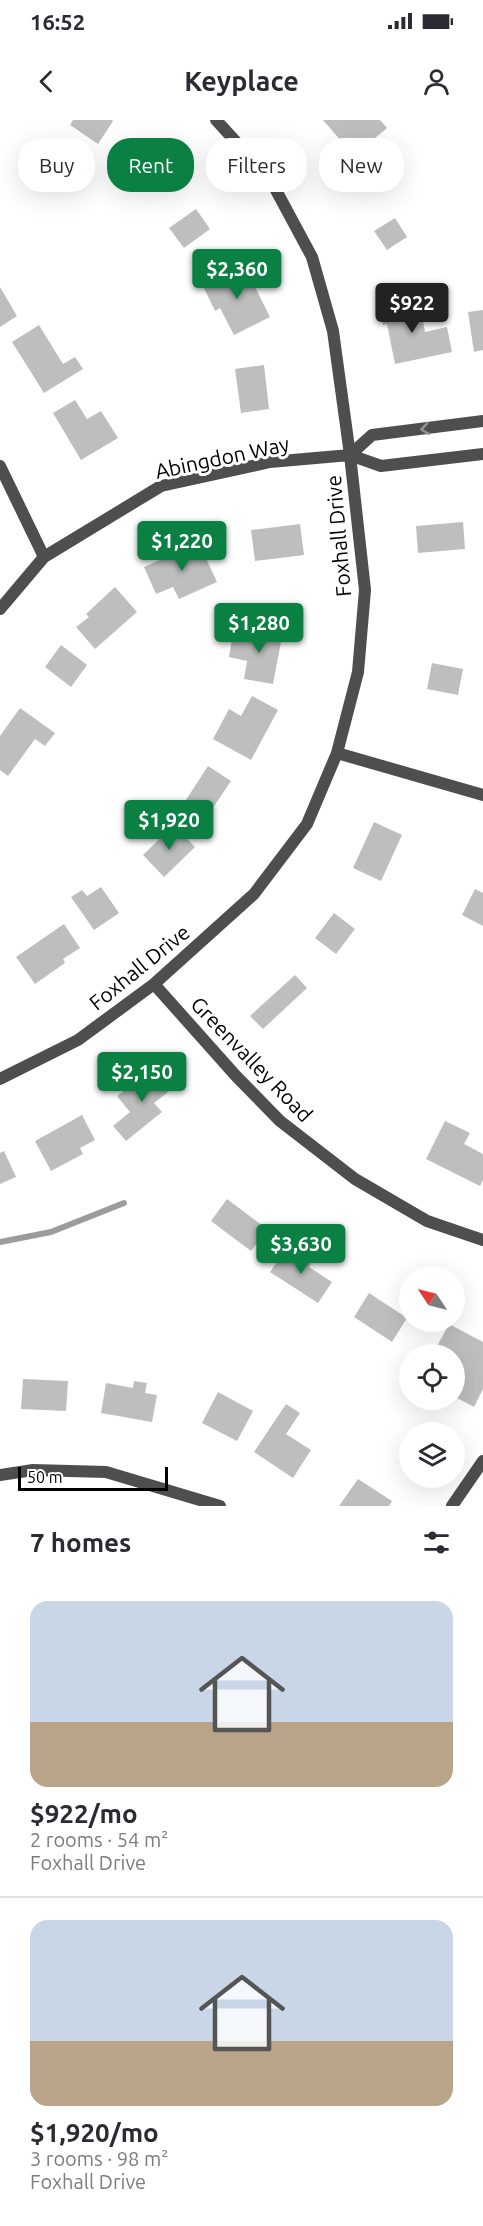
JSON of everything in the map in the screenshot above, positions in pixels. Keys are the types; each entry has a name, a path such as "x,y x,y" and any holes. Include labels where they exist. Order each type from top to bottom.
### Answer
{"street":[{"name":"Foxhall Drive","path":"0,1079 78,1040 154,984 254,894 307,824 337,753 358,672 365,590 333,331 312,257 270,179 216,120"},
{"path":"350,455 372,435 483,421"},
{"name":"Abingdon Way","path":"0,609 44,557 161,486 270,462 350,455 381,466 483,454"},
{"path":"0,466 44,557"},
{"path":"337,753 483,795"},
{"name":"Greenvalley Road","path":"154,984 236,1076 280,1121 356,1179 427,1221 483,1240"},
{"path":"452,1506 483,1461"},
{"path":"0,1475 33,1470 106,1472 220,1506"}],"building":[{"path":"73,120 113,121 98,144 95,138 89,138 70,125"},
{"path":"323,120 380,120 387,128 375,138 338,138"},
{"path":"196,209 210,229 184,248 169,228"},
{"path":"395,218 407,237 387,250 374,231"},
{"path":"244,265 270,317 234,335 220,308 215,311 203,286"},
{"path":"0,287 17,316 0,327"},
{"path":"403,297 407,319 422,316 425,332 447,327 452,352 395,364 387,324 383,325 379,302"},
{"path":"483,310 483,350 474,352 468,312"},
{"path":"39,325 63,364 75,357 83,369 44,393 12,342"},
{"path":"264,365 269,409 241,413 235,369"},
{"path":"75,400 87,419 101,411 118,438 81,460 53,413"},
{"path":"463,522 465,549 418,553 416,526"},
{"path":"300,524 304,555 255,561 251,530"},
{"path":"199,543 217,582 179,599 173,587 156,594 144,567"},
{"path":"115,587 137,612 95,649 76,627 89,617 86,614"},
{"path":"254,626 283,631 273,684 244,679 247,661 229,657 232,639 251,642"},
{"path":"61,645 87,665 71,687 45,667"},
{"path":"432,663 463,669 458,695 427,689"},
{"path":"252,696 278,710 251,760 213,739 229,709 241,716"},
{"path":"20,708 55,733 45,746 35,739 8,776 0,770 0,736"},
{"path":"208,766 231,781 204,821 182,806"},
{"path":"374,822 402,835 381,881 353,868"},
{"path":"174,825 195,847 164,877 143,855"},
{"path":"101,887 119,913 94,930 71,897 82,890 87,896"},
{"path":"475,889 483,893 483,926 462,915"},
{"path":"334,913 355,929 336,954 315,938"},
{"path":"64,924 80,948 63,959 65,963 35,984 16,957"},
{"path":"295,975 307,988 263,1029 250,1016"},
{"path":"154,1066 172,1089 154,1103 162,1112 126,1141 113,1126 130,1112 117,1096"},
{"path":"82,1115 95,1140 80,1148 83,1154 51,1171 35,1141"},
{"path":"445,1121 470,1133 464,1144 483,1154 483,1180 480,1186 426,1159"},
{"path":"4,1151 16,1177 0,1184 0,1153"},
{"path":"227,1199 267,1229 251,1251 211,1221"},
{"path":"287,1247 311,1262 309,1267 332,1282 318,1303 270,1272"},
{"path":"369,1293 399,1313 399,1331 392,1342 354,1317"},
{"path":"445,1332 464,1332 483,1342 483,1389 474,1407 465,1402 465,1344 438,1344"},
{"path":"23,1379 68,1381 66,1411 21,1409"},
{"path":"134,1381 147,1383 145,1393 157,1395 152,1422 101,1413 106,1383 133,1388"},
{"path":"218,1392 253,1411 237,1441 202,1423"},
{"path":"286,1404 300,1413 286,1434 311,1450 293,1478 254,1452"},
{"path":"358,1479 392,1501 389,1506 339,1506"}],"waterway":[{"path":"0,1242 51,1232 124,1203"}]}
